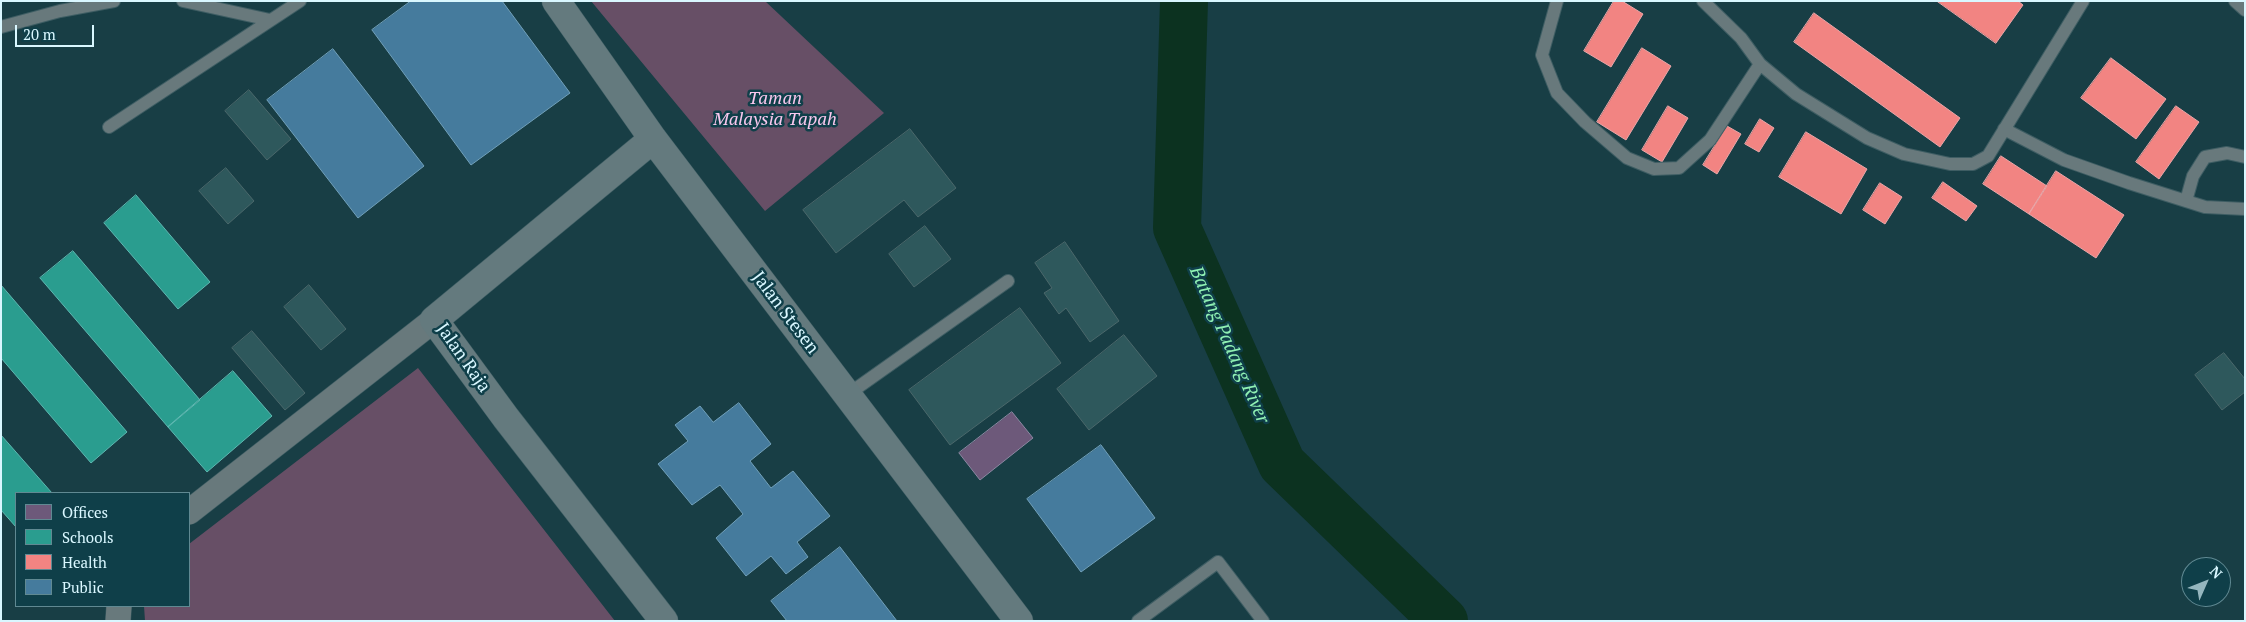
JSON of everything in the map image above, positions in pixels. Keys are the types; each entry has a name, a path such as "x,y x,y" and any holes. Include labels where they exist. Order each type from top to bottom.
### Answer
{"main road":[{"name":"Jalan Stesen","path":"556,1 653,139 1019,621"},
{"name":"Jalan Raja","path":"653,139 434,320 506,418 664,621"}],"street":[{"path":"190,511 434,320"},
{"path":"118,621 119,607"}],"lane":[{"path":"1,27 60,11 114,1"},
{"path":"183,1 270,20"},
{"path":"109,127 300,1"},
{"path":"1558,1 1542,55 1557,93 1626,158 1654,169 1679,168 1710,140 1760,64"},
{"path":"1703,1 1740,38 1760,64 1796,94 1867,138 1904,154 1950,164 1973,164 1988,156 2083,1"},
{"path":"2235,1 2245,10"},
{"path":"2004,129 2064,160 2186,201 2205,207 2245,209"},
{"path":"2186,201 2193,176 2206,157 2227,154 2245,157"},
{"path":"847,395 1008,281"},
{"path":"1138,621 1218,562 1263,621"}],"green space":[{"name":"Taman Malaysia Tapah","path":"591,1 765,1 884,113 765,211"},
{"path":"418,368 615,621 145,621 144,607 190,607 190,543"}],"building: Offices":[{"path":"1012,412 1033,438 980,480 959,453"}],"building: Schools":[{"path":"136,195 210,282 178,309 104,223"},
{"path":"73,251 200,400 168,427 40,278"},
{"path":"1,285 127,432 91,463 1,358"},
{"path":"233,371 272,416 207,472 168,427"},
{"path":"1,435 51,492 15,492 15,526 1,510"}],"building: Health":[{"path":"1614,1 1622,1 1643,14 1611,67 1584,51"},
{"path":"1937,1 2018,1 2023,5 1996,43"},
{"path":"1814,13 1960,118 1940,147 1794,42"},
{"path":"1642,48 1671,66 1626,140 1597,122"},
{"path":"2111,58 2166,99 2136,139 2081,98"},
{"path":"1668,106 1688,118 1662,162 1642,150"},
{"path":"2176,106 2199,122 2159,179 2136,162"},
{"path":"1760,119 1774,128 1759,152 1745,144"},
{"path":"1727,126 1741,134 1717,174 1703,165"},
{"path":"1806,132 1867,169 1841,214 1779,177"},
{"path":"2001,156 2047,186 2029,214 1983,184"},
{"path":"2056,171 2124,215 2096,258 2029,214"},
{"path":"1943,182 1977,206 1966,221 1932,198"},
{"path":"1880,183 1902,197 1885,224 1863,210"}],"building: Public":[{"path":"411,1 502,1 570,93 471,165 372,30"},
{"path":"333,49 424,166 358,218 267,100"},
{"path":"739,403 771,444 750,461 771,488 793,471 830,516 797,542 808,557 786,574 771,556 746,576 716,538 743,514 720,485 692,505 658,464 688,441 675,425 700,406 713,422"},
{"path":"1101,445 1155,518 1081,572 1027,499"},
{"path":"840,547 897,621 787,621 771,601"}],"building: Other":[{"path":"249,90 291,139 267,160 225,111"},
{"path":"910,129 956,188 918,217 904,200 836,253 803,210"},
{"path":"226,168 254,201 228,224 199,191"},
{"path":"925,226 951,259 914,287 889,254"},
{"path":"1065,242 1119,321 1090,342 1066,308 1059,314 1044,293 1052,288 1035,263"},
{"path":"309,285 346,329 321,350 284,307"},
{"path":"1020,308 1061,363 950,445 909,390"},
{"path":"252,331 305,393 285,410 232,348"},
{"path":"1124,335 1157,376 1089,430 1057,389"},
{"path":"2224,353 2245,379 2245,392 2222,410 2195,375"}],"waterway":[{"name":"Batang Padang River","path":"1184,1 1177,228 1282,464 1444,621"}]}
